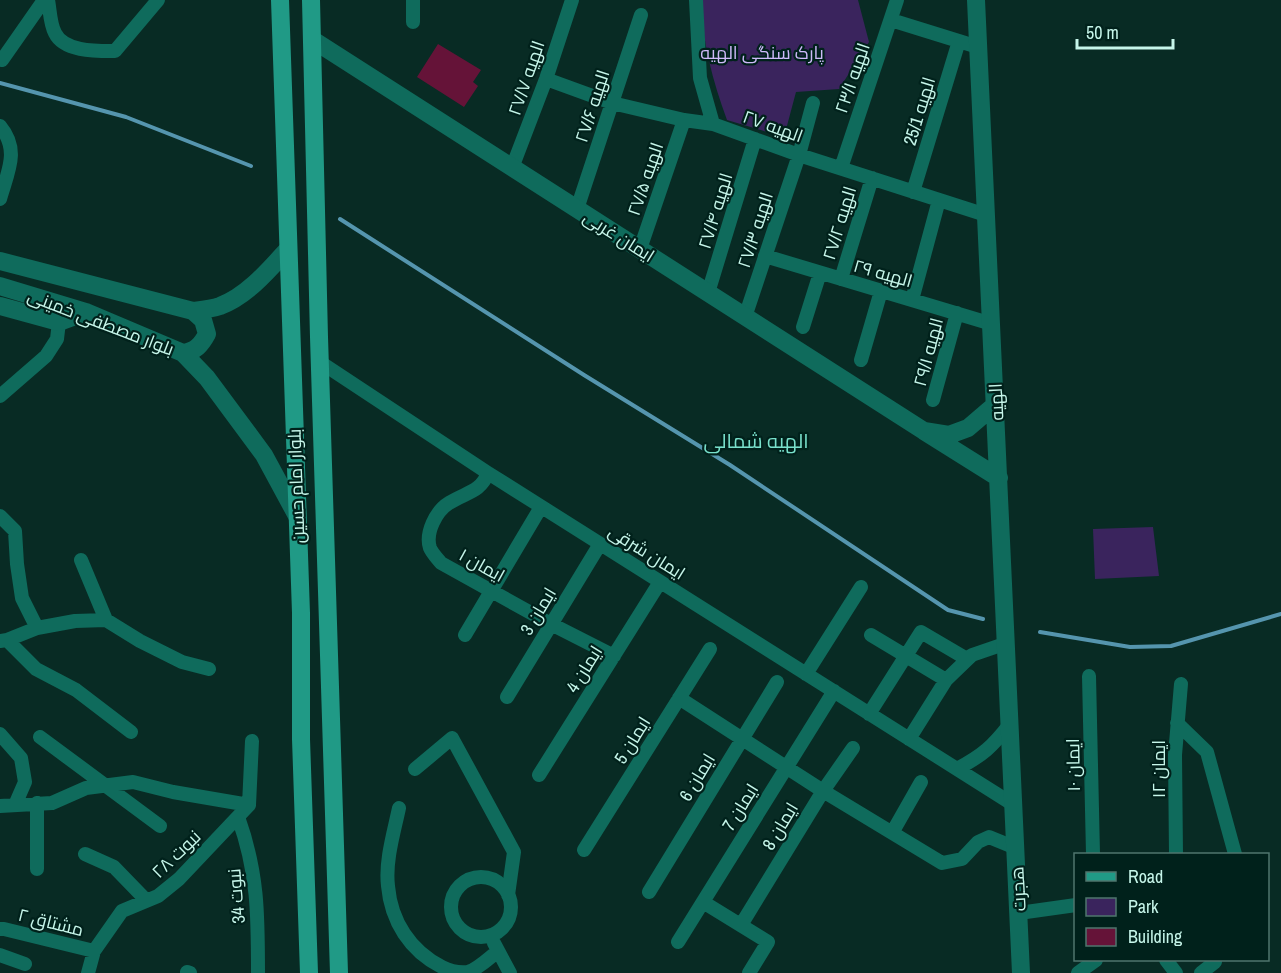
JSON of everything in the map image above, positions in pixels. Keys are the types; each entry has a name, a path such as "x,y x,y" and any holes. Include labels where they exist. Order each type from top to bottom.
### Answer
{"main road":[{"name":"بلوار امام حسین","path":"280,0 301,613 301,739 309,973"},
{"name":"بلوار امام حسین","path":"311,0 339,973"},
{"name":"الهیه","path":"976,0 1014,805"},
{"name":"ایمان غربی","path":"313,40 999,478"},
{"path":"0,247 15,253 41,272"},
{"name":"بلوار مصطفی خمینی","path":"0,261 192,311 219,306 236,298 263,276 288,249"},
{"name":"بلوار مصطفی خمینی","path":"0,286 86,312 183,353 207,378 264,455 297,516"},
{"path":"0,306 59,322 86,312"},
{"path":"183,353 192,352 199,347 207,334 203,320 192,311"},
{"path":"924,431 949,435 968,428 996,404"},
{"name":"هجرت","path":"1014,805 1021,973"}],"street":[{"path":"46,0 55,33 65,44 90,51 115,51 158,0"},
{"path":"2,60 46,0"},
{"path":"412,0 413,22"},
{"name":"الهیه ۲۷/۷","path":"512,168 546,79 572,0"},
{"path":"696,0 700,78 713,124"},
{"name":"الهیه ۲۳/۱","path":"841,168 897,0"},
{"name":"الهیه ۲۷/۶","path":"577,209 641,15"},
{"path":"891,20 978,48"},
{"name":"الهیه 25/1","path":"914,192 959,41"},
{"name":"الهیه ۲۷","path":"546,79 612,103 684,120 713,124 799,155 987,215"},
{"name":"الهیه ۲۷/۳","path":"746,317 799,155 813,103"},
{"name":"الهیه ۲۷/۵","path":"640,249 684,120"},
{"path":"0,126 12,145 9,169 0,199"},
{"name":"الهیه ۲۷/۴","path":"708,293 755,139"},
{"name":"الهیه ۲۷/۲","path":"841,279 872,178"},
{"path":"912,300 939,200"},
{"name":"الهیه ۲۹","path":"765,256 992,324"},
{"path":"803,327 820,273"},
{"path":"861,360 881,291"},
{"name":"الهیه ۲۹/۱","path":"933,400 957,313"},
{"path":"0,396 46,356 57,339 59,322"},
{"name":"ایمان شرقی","path":"320,362 541,507 1014,805"},
{"name":"ایمان ۱","path":"488,473 483,484 447,504 434,520 429,536 430,549 441,563 614,656"},
{"path":"465,635 541,507"},
{"path":"0,516 15,531 22,598 37,628"},
{"name":"ایمان 3","path":"507,697 600,544"},
{"path":"81,560 106,620"},
{"name":"ایمان 4","path":"539,775 660,582"},
{"path":"806,674 861,587"},
{"path":"131,732 76,690 36,669 3,640 37,628 75,621 106,620 140,641 182,662 209,669"},
{"path":"869,714 921,632 968,659"},
{"path":"871,634 946,680"},
{"path":"909,739 946,680 972,655 1007,643"},
{"name":"ایمان 5","path":"584,850 710,649"},
{"name":"ایمان ۱۰","path":"1089,676 1093,853"},
{"name":"ایمان 6","path":"650,892 741,738 777,682"},
{"name":"ایمان ۱۲","path":"1176,853 1176,723 1181,684"},
{"name":"ایمان 7","path":"678,942 834,692"},
{"path":"679,698 823,791 942,863 962,859 978,842 989,837 1016,848"},
{"path":"1176,723 1207,752 1234,853"},
{"path":"957,769 993,747 1010,724"},
{"path":"0,734 21,758 25,782 15,805"},
{"path":"40,737 103,786 160,826"},
{"path":"415,769 452,738 514,852 508,895 510,914 506,924 490,936 481,937 463,931 456,924 451,906 453,896 466,882 475,878 495,881 508,895"},
{"path":"0,806 52,802 86,788 133,782 173,792 249,805 252,741"},
{"name":"ایمان 8","path":"741,926 823,791 853,748"},
{"path":"892,832 921,782"},
{"path":"37,803 37,869"},
{"name":"نبوت ۲۸","path":"88,973 94,951 122,911 158,896 179,879 249,805"},
{"path":"399,808 387,883 393,911 406,937 436,964 457,973 470,971 498,951"},
{"name":"نبوت 34","path":"238,817 247,841 254,872 258,915 258,973"},
{"path":"85,854 114,867 146,900"},
{"path":"703,902 768,942 749,973"},
{"path":"1019,914 1074,904"},
{"name":"مشتاق ۲","path":"0,929 94,951"},
{"path":"490,936 510,973"},
{"path":"0,955 25,964"},
{"path":"1078,973 1095,961"},
{"path":"1167,961 1176,973"},
{"path":"1201,973 1215,962"}],"green space":[{"name":"پارک سنگی الهیه","path":"701,0 858,0 869,42 839,89 796,92 784,137 727,120 709,61"},
{"path":"1153,527 1159,576 1095,579 1093,529"}],"building":[{"path":"438,44 481,70 473,82 478,86 464,107 417,77"}],"waterway":[{"path":"0,83 126,117 251,166"},
{"path":"340,219 730,465 948,610 983,619"},
{"path":"1040,632 1130,647 1171,646 1281,614"}],"district":[{"name":"الهیه شمالی","path":"756,440"}]}
